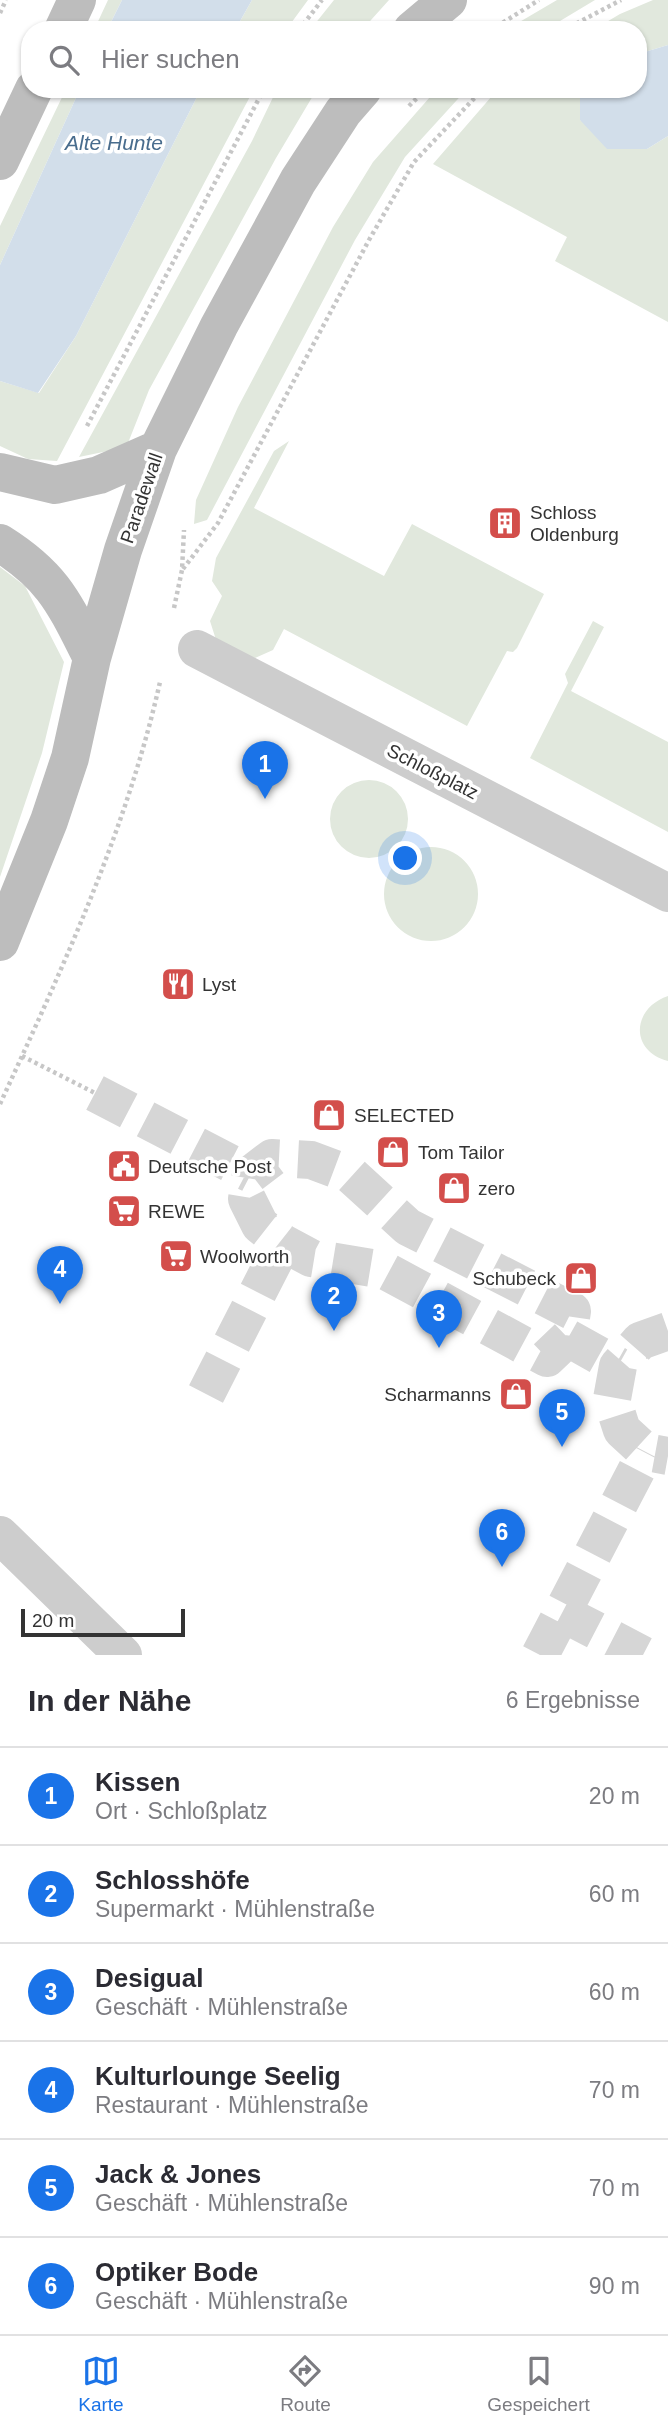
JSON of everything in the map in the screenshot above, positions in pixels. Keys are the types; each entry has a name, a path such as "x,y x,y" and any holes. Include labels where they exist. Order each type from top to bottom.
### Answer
{"street":[{"path":"67,21 77,0"},
{"path":"423,21 449,0"},
{"path":"0,161 30,98"},
{"name":"Paradewall","path":"0,942 49,821 70,758 92,658 134,517 158,449 219,326 298,181 355,98"},
{"path":"0,472 55,485 99,475 158,449"},
{"path":"0,542 51,583 64,602 92,658"},
{"name":"Schloßplatz","path":"197,649 668,893"},
{"path":"0,1535 123,1655"}],"path":[{"path":"0,13 6,0"},
{"path":"306,21 321,0"},
{"path":"505,21 539,0"},
{"path":"581,21 621,0"},
{"path":"81,437 259,98"},
{"path":"173,610 182,570 218,523 369,240 414,162 474,98"},
{"path":"0,1104 79,927 102,868 147,740 161,680"},
{"path":"22,1056 95,1093"}],"shaded area":[{"path":"108,0 122,0 112,21 98,21"},
{"path":"252,0 308,0 293,21 240,21"},
{"path":"334,0 389,0 370,21 317,21"},
{"path":"557,0 595,0 560,21 521,21"},
{"path":"653,0 668,0 668,45 647,51 647,21 608,21"},
{"path":"62,98 76,98 0,265 0,226"},
{"path":"196,98 249,98 57,461 28,459 0,446 0,381 39,393 76,336"},
{"path":"273,98 312,98 149,390 128,443 108,451 79,457 252,141"},
{"path":"429,98 459,98 405,157 355,240 207,520 194,524 196,500 238,407 333,227 373,162"},
{"path":"490,98 580,98 580,120 647,149 668,136 668,322 555,261 567,237 433,164"},
{"path":"289,441 254,508 384,576 412,524 544,594 517,648 513,652 507,651 467,726 284,629 273,650 255,658 217,643 210,621 222,596 212,581 216,558 274,451"},
{"path":"0,567 25,586 64,662 42,753 0,877"},
{"path":"593,621 604,627 571,691 668,742 668,832 530,758 568,683 565,674"},
{"path":"369,780 384,783 397,791 405,804 408,819 405,834 397,847 384,855 369,858 354,855 341,847 333,834 330,819 333,804 341,791 354,783"},
{"path":"431,847 449,851 464,861 474,876 478,894 474,912 464,927 449,937 431,941 413,937 398,927 388,912 384,894 388,876 398,861 413,851"},
{"path":"668,996 668,1061 655,1056 646,1048 640,1029 647,1010"}],"water":[{"path":"122,0 252,0 240,21 112,21"},
{"path":"668,45 668,136 647,149 607,149 580,120 580,98 647,98 647,51"},
{"name":"Alte Hunte","path":"76,98 196,98 76,336 38,393 0,381 0,265"}],"tunnel":[{"path":"95,1093 251,1174"},
{"path":"568,1338 547,1358 384,1270 311,1258 283,1243 260,1225 247,1199 251,1174 272,1158 311,1160 351,1175 408,1227 572,1311 568,1338 618,1366"},
{"path":"206,1394 283,1243"},
{"path":"668,1331 640,1341 618,1366 612,1399 622,1430 646,1452 668,1456"},
{"path":"540,1655 646,1452"},
{"path":"562,1613 643,1655"}],"place":[{"name":"Schloss Oldenburg","path":"505,523"},
{"name":"Kissen","path":"265,799"},
{"name":"Lyst","path":"178,984"},
{"name":"SELECTED","path":"329,1115"},
{"name":"Tom Tailor","path":"393,1152"},
{"name":"Deutsche Post","path":"124,1166"},
{"name":"zero","path":"454,1188"},
{"name":"REWE","path":"124,1211"},
{"name":"Woolworth","path":"176,1256"},
{"name":"Schubeck","path":"581,1278"},
{"name":"Kulturlounge Seelig","path":"60,1304"},
{"name":"Schlosshöfe","path":"334,1331"},
{"name":"Desigual","path":"439,1348"},
{"name":"Scharmanns","path":"516,1394"},
{"name":"Jack & Jones","path":"562,1447"},
{"name":"Optiker Bode","path":"502,1567"}]}
